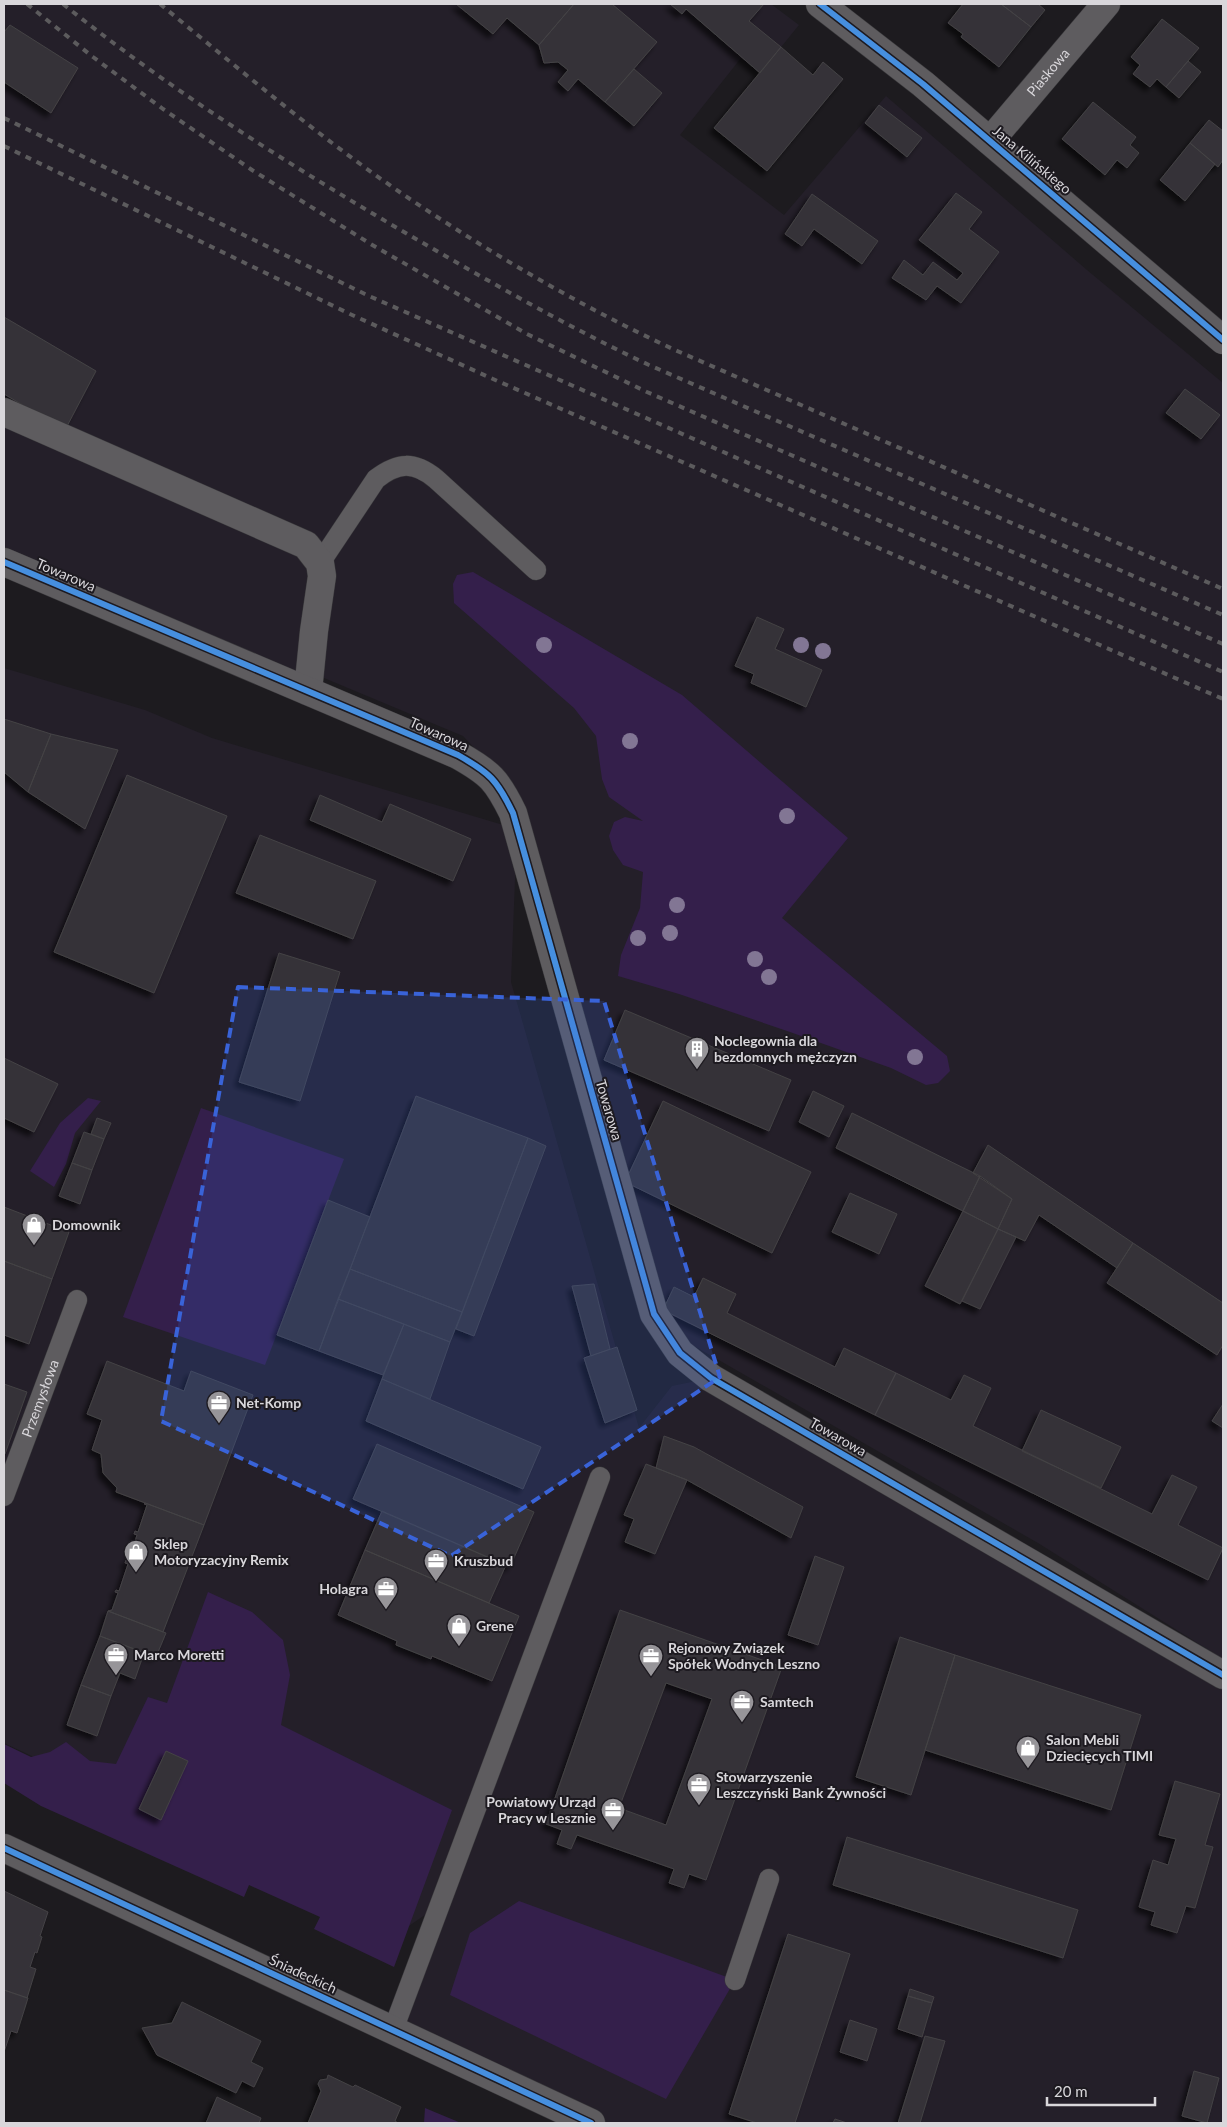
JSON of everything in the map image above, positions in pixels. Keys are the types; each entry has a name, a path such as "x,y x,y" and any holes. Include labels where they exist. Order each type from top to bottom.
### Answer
{"street":[{"name":"Jana Kilińskiego","path":"820,4 922,84 1223,340"},
{"name":"Piaskowa","path":"990,141 1106,4"},
{"path":"4,412 306,544 320,563 322,576 308,691"},
{"name":"Towarowa","path":"4,562 458,755 483,768 501,788 513,813 654,1314 680,1353 711,1378 1223,1675"},
{"name":"Śniadeckich","path":"4,1848 591,2123"}],"lane":[{"path":"320,563 376,479 387,470 400,466 413,466 426,471 436,479 536,570"},
{"name":"Przemysłowa","path":"4,1496 77,1300"},
{"path":"392,2030 600,1477"},
{"path":"735,1980 769,1880"}],"highlighted area":[{"path":"238,987 604,1001 720,1377 451,1556 161,1421"}],"shaded area":[{"path":"4,4 771,4 799,25 760,73 741,58 680,135 784,215 886,96 1087,270 1223,383 1223,1659 1038,1543 682,1339 667,1323 510,786 463,736 324,678 322,580 308,691 4,562"},
{"path":"473,572 682,695 848,838 782,918 947,1056 950,1071 938,1083 926,1085 891,1068 790,1032 679,994 618,976 621,955 640,908 643,872 623,865 613,850 609,836 614,822 625,817 643,821 609,797 602,779 596,736 574,708 454,603 453,584 457,575"},
{"path":"4,668 145,710 212,738 517,829 511,982 639,1428 672,1386 711,1378 1223,1675 1223,2123 591,2123 393,2030 438,1906 403,1930 4,1743"},
{"path":"88,1098 101,1101 75,1133 66,1164 54,1187 30,1171 60,1123"},
{"path":"201,1108 344,1159 265,1365 123,1317"},
{"path":"208,1592 252,1612 283,1640 290,1675 281,1725 452,1810 394,1967 314,1929 320,1917 249,1885 244,1897 41,1806 4,1783 4,1744 31,1757 50,1752 66,1742 90,1761 116,1764 148,1697 167,1703"},
{"path":"519,1901 735,1980 666,2099 450,1995 470,1933"},
{"path":"425,2108 461,2123 424,2123"}],"building":[{"path":"456,4 574,4 539,45 507,18 493,34"},
{"path":"574,4 612,4 657,42 605,102 578,79 568,91 558,82 568,70 558,62 544,63 539,45"},
{"path":"670,4 764,4 749,21 781,47 760,73 686,9 682,14"},
{"path":"963,4 1001,4 1031,27 999,67 961,37 963,34 948,23"},
{"path":"1001,4 1038,4 1045,10 1031,27"},
{"path":"1162,19 1199,48 1166,87 1157,79 1150,87 1133,74 1140,65 1131,57"},
{"path":"10,25 78,68 51,113 4,82 4,32"},
{"path":"781,47 813,75 823,62 843,79 767,171 714,128"},
{"path":"1188,61 1201,72 1179,98 1166,87"},
{"path":"634,69 662,93 634,126 605,102"},
{"path":"1093,102 1136,137 1130,145 1139,153 1127,168 1117,160 1105,175 1062,139"},
{"path":"879,105 922,138 907,157 865,123"},
{"path":"1209,120 1223,131 1223,160 1218,167 1190,143"},
{"path":"1190,143 1215,164 1185,201 1160,180"},
{"path":"956,193 982,212 969,229 999,252 961,303 937,286 926,300 892,278 904,260 923,275 933,262 957,280 963,273 919,240"},
{"path":"812,194 878,241 862,264 814,229 802,246 785,234"},
{"path":"4,317 96,371 65,430 4,394"},
{"path":"1185,389 1220,415 1201,439 1166,413"},
{"path":"757,617 784,629 775,649 822,670 806,707 751,683 754,674 735,666"},
{"path":"4,719 51,734 28,792 4,772"},
{"path":"51,734 118,750 85,829 28,792"},
{"path":"127,775 227,816 154,993 54,952"},
{"path":"320,795 382,822 390,804 471,839 453,881 310,820"},
{"path":"260,835 376,881 353,939 236,893"},
{"path":"279,953 340,972 300,1101 239,1082"},
{"name":"Noclegownia dla bezdomnych mężczyzn","path":"625,1010 791,1080 769,1131 604,1060"},
{"path":"4,1058 58,1084 34,1132 4,1118"},
{"path":"813,1091 844,1106 829,1137 799,1122"},
{"path":"416,1096 528,1138 462,1312 350,1269"},
{"path":"663,1101 811,1172 772,1253 625,1182"},
{"path":"852,1113 980,1176 963,1211 836,1148"},
{"path":"97,1118 111,1123 104,1139 91,1134"},
{"path":"84,1132 104,1139 92,1170 72,1163"},
{"path":"528,1138 546,1146 474,1336 456,1329"},
{"path":"988,1145 1133,1243 1117,1268 1039,1215 1025,1241 998,1229 1012,1199 973,1173"},
{"path":"72,1163 92,1170 80,1204 59,1196"},
{"path":"980,1176 1012,1199 998,1229 963,1211"},
{"path":"850,1193 897,1214 879,1254 832,1232"},
{"path":"328,1200 370,1217 319,1351 277,1335"},
{"name":"Domownik","path":"4,1207 69,1232 52,1279 4,1261"},
{"path":"963,1211 998,1229 960,1304 925,1286"},
{"path":"998,1229 1016,1237 980,1309 962,1301"},
{"path":"1133,1243 1223,1303 1223,1345 1217,1355 1107,1283"},
{"path":"4,1261 52,1279 29,1344 4,1335"},
{"path":"350,1269 462,1312 450,1342 338,1299"},
{"path":"703,1278 736,1294 727,1313 835,1367 844,1348 896,1373 875,1415 663,1310 674,1287 694,1297"},
{"path":"594,1284 610,1349 591,1356 572,1286"},
{"path":"338,1299 404,1324 383,1375 319,1351"},
{"path":"404,1324 450,1342 430,1399 382,1379"},
{"path":"617,1347 637,1410 605,1423 584,1358"},
{"path":"107,1361 184,1391 191,1371 253,1395 204,1525 116,1492 117,1488 103,1473 101,1454 92,1450 102,1420 87,1414"},
{"path":"896,1373 951,1400 964,1375 991,1388 973,1426 1152,1514 1172,1475 1197,1487 1178,1525 1223,1548 1208,1580 875,1415"},
{"path":"382,1379 541,1447 523,1489 366,1421"},
{"path":"4,1384 27,1392 5,1454 4,1453"},
{"path":"1223,1404 1223,1428 1212,1421"},
{"path":"1041,1410 1121,1447 1101,1488 1022,1451"},
{"path":"664,1436 694,1447 803,1507 791,1538 687,1480 656,1468"},
{"path":"377,1444 534,1512 510,1567 353,1499"},
{"path":"646,1464 687,1480 655,1554 625,1542 634,1519 624,1515"},
{"path":"145,1503 204,1525 163,1632 108,1611 112,1610 118,1593 115,1592 116,1590 119,1591 128,1564 125,1563 126,1560 129,1561 137,1535 134,1534 135,1531 138,1532 147,1505"},
{"path":"382,1511 506,1565 489,1603 365,1550"},
{"path":"365,1550 519,1616 492,1681 432,1656 431,1659 396,1645 397,1641 338,1615"},
{"path":"815,1556 844,1567 818,1645 788,1635"},
{"path":"620,1610 782,1667 706,1880 689,1874 684,1888 669,1883 674,1869 577,1835 571,1849 557,1844 562,1830 546,1824","holes":["666,1683 712,1699 666,1825 619,1808"]},
{"path":"108,1611 166,1633 156,1657 100,1636"},
{"path":"100,1636 144,1653 135,1679 120,1673 111,1696 81,1685"},
{"path":"900,1637 955,1655 911,1795 856,1777"},
{"path":"955,1655 1141,1715 1111,1810 925,1750"},
{"path":"81,1685 111,1696 97,1736 67,1725"},
{"path":"166,1751 188,1761 161,1820 139,1809"},
{"path":"1175,1781 1220,1794 1205,1845 1213,1847 1195,1908 1186,1906 1177,1933 1151,1925 1155,1912 1139,1907 1153,1860 1168,1865 1176,1839 1159,1835"},
{"path":"847,1837 1078,1910 1063,1958 833,1885"},
{"path":"4,1891 48,1912 40,1936 42,1937 37,1953 35,1952 30,1967 36,1969 27,1998 4,1990"},
{"path":"788,1934 850,1954 795,2123 757,2123 729,2114"},
{"path":"910,1989 934,1997 932,2003 908,1996"},
{"path":"4,1990 28,1998 17,2033 11,2031 4,2052"},
{"path":"908,1996 932,2003 922,2037 898,2029"},
{"path":"182,2002 261,2041 251,2062 263,2068 254,2087 242,2081 236,2093 157,2055 142,2028 172,2023"},
{"path":"850,2020 877,2029 867,2061 840,2052"},
{"path":"925,2036 945,2041 920,2123 898,2123"},
{"path":"1194,2071 1219,2078 1207,2123 1182,2116"},
{"path":"328,2075 353,2087 355,2085 401,2107 395,2121 398,2123 308,2123 321,2091 318,2084 320,2080 327,2079"},
{"path":"217,2097 261,2118 259,2123 206,2123"},
{"path":"835,2119 847,2123 833,2123"}],"railway":[{"path":"27,4 93,57 163,109 252,170 369,243 527,334 647,392 1223,644"},
{"path":"63,4 147,68 280,157 416,239 560,320 649,365 1223,615"},
{"path":"160,4 280,102 372,173 469,238 570,297 675,350 1223,589"},
{"path":"4,118 369,296 1223,672"},
{"path":"4,146 350,314 493,379 1223,699"}],"cycle path":[{"path":"820,4 923,84 1223,340"},
{"path":"4,562 458,755 492,778 513,813 654,1314 680,1353 711,1378 1223,1675"},
{"path":"4,1848 591,2123"}],"place":[{"name":"Noclegownia dla bezdomnych mężczyzn","path":"697,1070"},
{"name":"Domownik","path":"34,1246"},
{"name":"Net-Komp","path":"219,1424"},
{"name":"Sklep Motoryzacyjny Remix","path":"136,1573"},
{"name":"Kruszbud","path":"436,1582"},
{"name":"Holagra","path":"386,1610"},
{"name":"Grene","path":"459,1647"},
{"name":"Marco Moretti","path":"116,1676"},
{"name":"Rejonowy Związek Spółek Wodnych Leszno","path":"651,1677"},
{"name":"Samtech","path":"742,1723"},
{"name":"Salon Mebli Dziecięcych TIMI","path":"1028,1769"},
{"name":"Stowarzyszenie Leszczyński Bank Żywności","path":"699,1806"},
{"name":"Powiatowy Urząd Pracy w Lesznie","path":"613,1831"}]}
